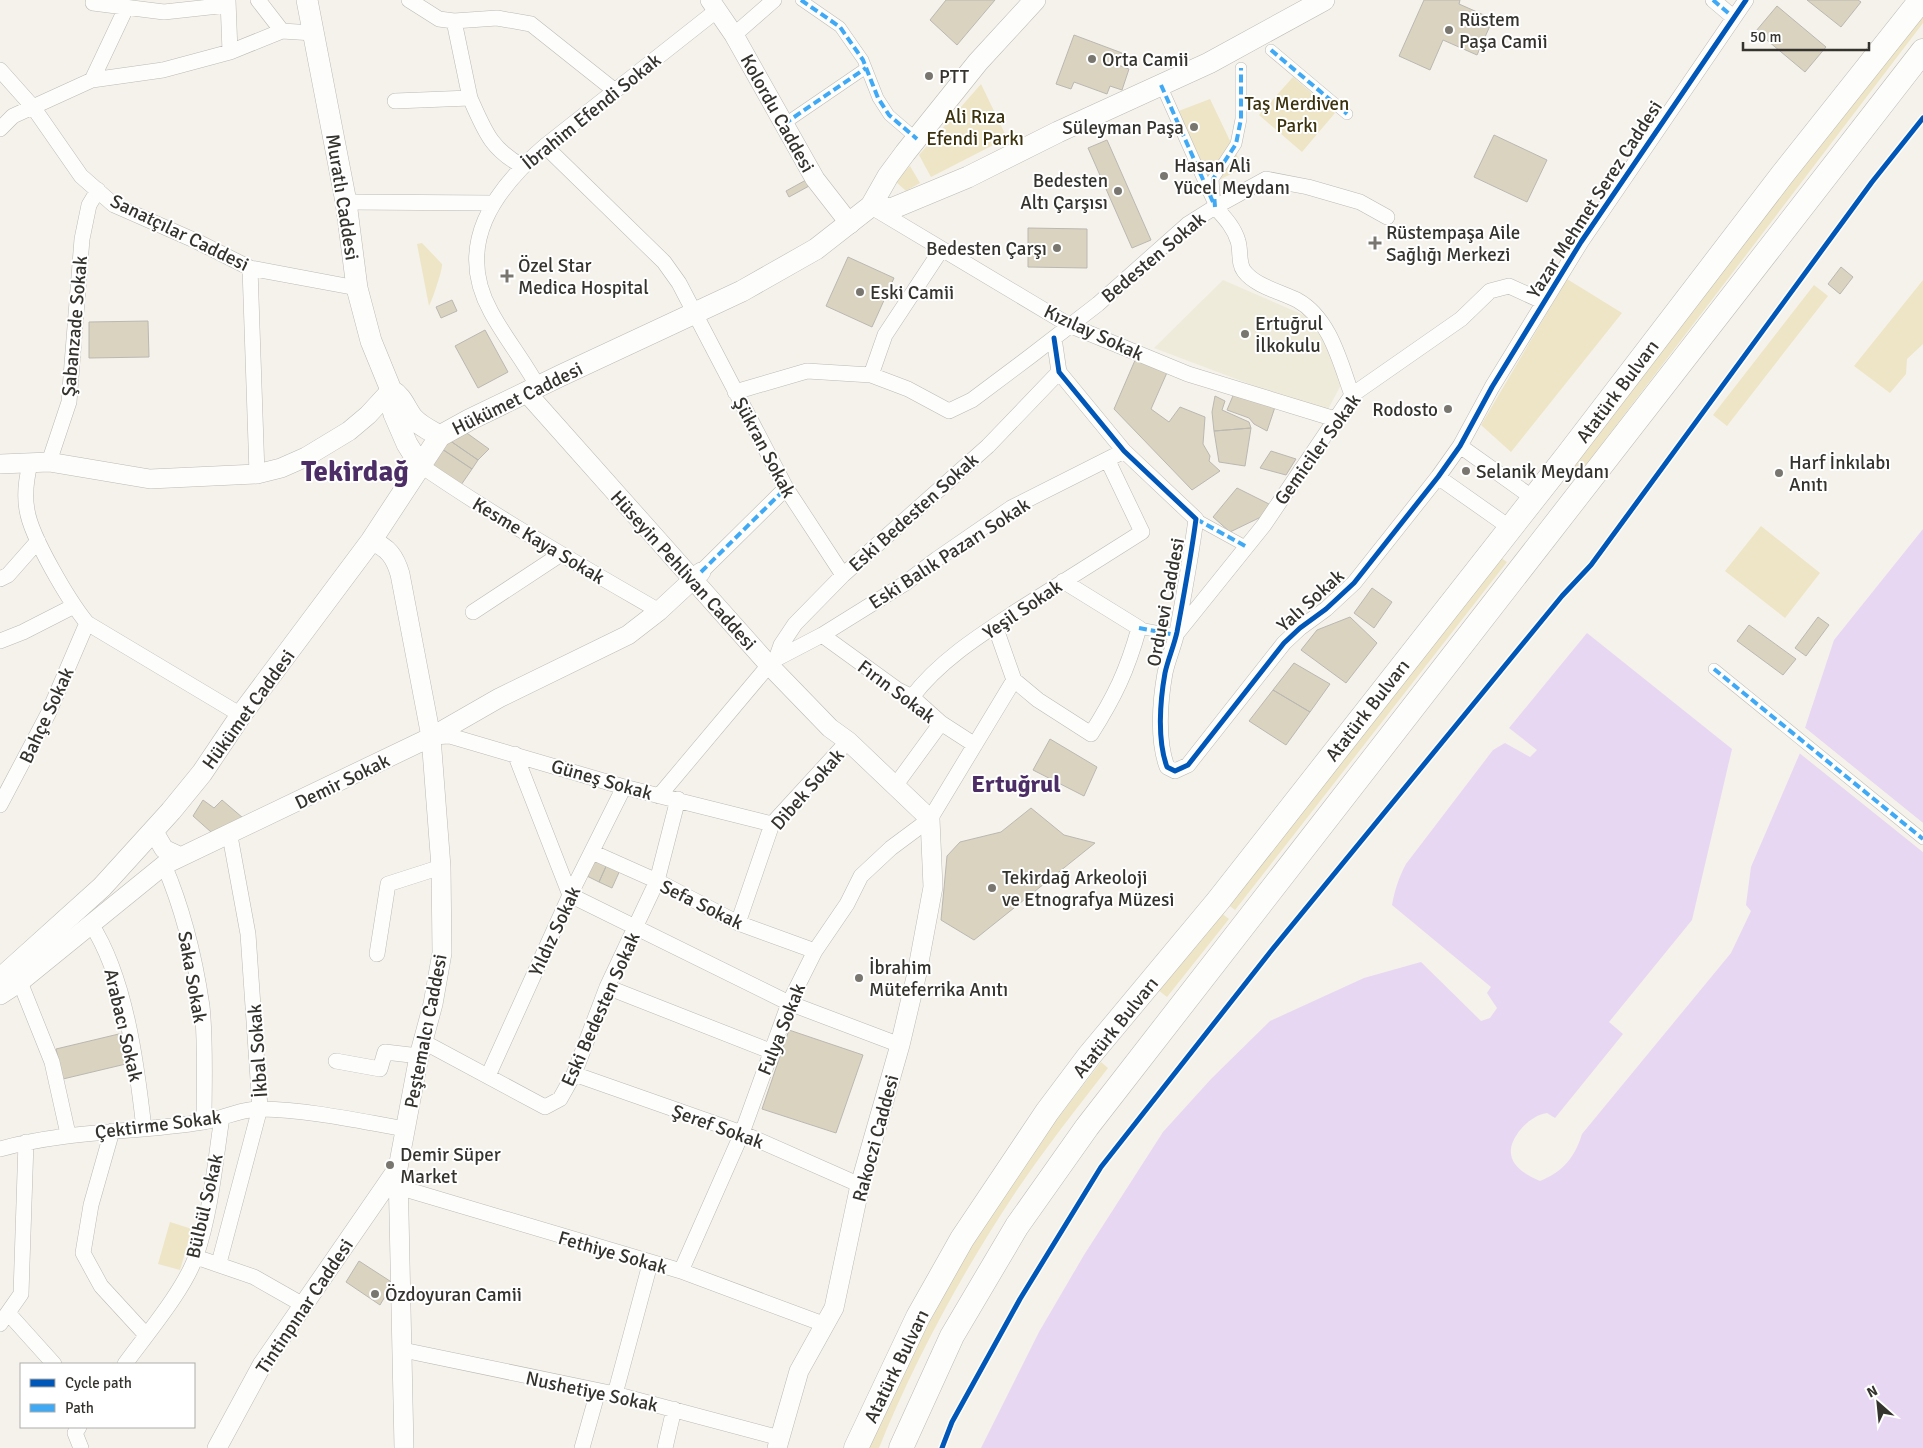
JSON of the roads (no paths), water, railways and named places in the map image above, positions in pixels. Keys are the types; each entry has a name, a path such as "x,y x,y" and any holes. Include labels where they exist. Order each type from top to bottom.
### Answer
{"main road":[{"name":"Muratlı Caddesi","path":"307,0 346,202 357,288 371,342 391,390 391,403 400,429 420,465"},
{"name":"Hükümet Caddesi","path":"10,980 154,832 202,773 242,715 371,541 440,436 532,390 742,291 803,257 850,224 871,206 888,176 978,62 1035,0"},
{"path":"871,206 891,209 909,203 1161,85 1257,38 1324,0"},
{"name":"Atatürk Bulvarı","path":"856,1448 914,1325 962,1239 1047,1112 1089,1056 1218,901 1533,498 1782,175 1921,0"},
{"name":"Atatürk Bulvarı","path":"901,1448 952,1336 1017,1226 1039,1193 1157,1036 1923,51"},
{"name":"Muratlı Caddesi","path":"391,390 402,398 413,417 422,426 440,436"},
{"path":"1533,498 1560,520"},
{"path":"1509,527 1538,548"}],"street":[{"path":"258,0 282,31"},
{"path":"409,0 439,20 454,21 497,18 531,24 614,90"},
{"path":"734,35 774,0"},
{"path":"801,0 840,27 866,68 878,98 890,115 917,139"},
{"path":"1712,0 1733,18"},
{"name":"Yazar Mehmet Serez Caddesi","path":"1460,446 1492,387 1604,206 1746,0"},
{"path":"93,3 164,12 228,2 230,52"},
{"name":"Kolordu Caddesi","path":"713,5 734,35 824,192 850,224"},
{"name":"İbrahim Efendi Sokak","path":"532,390 490,312 479,283 476,259 482,228 492,203 522,166 713,5"},
{"path":"92,80 126,8"},
{"path":"454,21 470,98 487,137 504,156 522,166"},
{"path":"0,128 13,116 92,80 163,70 230,52 282,31 313,33"},
{"path":"1271,50 1348,114"},
{"path":"784,124 866,68"},
{"path":"1215,207 1213,179 1236,144 1241,119 1241,68"},
{"name":"Sanatçılar Caddesi","path":"0,70 32,107 81,176 114,205 196,241 250,268 357,288"},
{"path":"1161,85 1215,207 1231,225 1239,242 1242,269 1246,274 1312,310 1335,349 1352,395"},
{"path":"395,101 470,98"},
{"name":"Şükran Sokak","path":"545,146 664,262 679,283 786,488 843,575"},
{"name":"Bedesten Sokak","path":"871,375 908,389 949,411 972,400 1098,304 1188,224 1266,179 1308,187 1360,202 1386,217"},
{"name":"Şabanzade Sokak","path":"49,462 69,402 82,239 89,206 98,190"},
{"path":"346,202 492,203"},
{"name":"Kızılay Sokak","path":"871,206 941,250 1069,325 1188,374 1335,419"},
{"path":"735,392 807,371 871,375 885,335 941,250"},
{"path":"250,268 257,474"},
{"name":"Gemiciler Sokak","path":"1176,635 1247,547 1352,395 1461,319 1490,291 1509,286 1544,302"},
{"path":"1054,338 1059,372"},
{"name":"Orduevi Caddesi","path":"1059,372 1124,451 1196,519 1190,564 1176,635 1165,673 1161,737 1163,757 1167,767 1175,771"},
{"name":"Eski Bedesten Sokak","path":"659,796 773,662 781,645 795,624 843,575 988,446 1059,372"},
{"path":"0,464 49,462 150,479 257,474 281,468 306,457 349,431 368,415 391,390"},
{"name":"Hüseyin Pehlivan Caddesi","path":"532,390 545,399 830,728 848,741 930,819"},
{"path":"1460,446 1533,498"},
{"name":"Yalı Sokak","path":"1175,771 1188,765 1284,643 1300,628 1326,609 1354,583 1438,477 1460,446"},
{"name":"Eski Balık Pazarı Sokak","path":"773,662 822,635 904,584 937,558 1012,508 1124,451"},
{"name":"Yeşil Sokak","path":"912,697 921,686 955,655 995,626 1142,532 1108,460"},
{"path":"30,464 25,485 27,512 38,541 74,606 87,623 242,715"},
{"name":"Kesme Kaya Sokak","path":"420,465 453,488 560,554 659,611"},
{"path":"1438,477 1509,527"},
{"name":"Demir Sokak","path":"0,994 10,980 91,924 172,861 230,836 431,737 499,698 628,635 659,611 697,576 786,488"},
{"path":"1196,519 1247,547"},
{"path":"0,579 8,576 38,541"},
{"name":"Peştemalcı Caddesi","path":"371,541 388,549 396,560 400,574 431,737 441,867 442,953 433,1004 420,1048 398,1168 404,1448"},
{"path":"473,612 560,554"},
{"path":"1063,581 1139,628 1176,635"},
{"path":"0,641 23,632 74,606"},
{"name":"Bahçe Sokak","path":"0,805 10,790 48,714 87,623"},
{"path":"995,626 1014,680 1064,718 1091,734 1112,701 1127,669 1139,628"},
{"name":"Fırın Sokak","path":"822,635 898,690 912,697 941,723 975,745"},
{"path":"1714,669 1923,839"},
{"path":"930,819 1014,680"},
{"path":"895,786 941,723"},
{"name":"Güneş Sokak","path":"431,737 450,736 624,787 772,824"},
{"name":"Dibek Sokak","path":"738,923 772,824 848,741"},
{"path":"515,754 570,895 789,1004 900,1045"},
{"name":"Yıldız Sokak","path":"488,1076 570,895 624,787"},
{"name":"Eski Bedesten Sokak","path":"420,1048 488,1076 545,1107 560,1099 574,1074 607,987 657,882 678,799"},
{"name":"Fulya Sokak","path":"681,1271 742,1133 770,1051 789,1004 815,951 847,904 861,876 891,848 930,819"},
{"name":"Rakoczi Caddesi","path":"778,1443 799,1371 826,1325 840,1288 860,1185 900,1045 918,973 933,887 930,819"},
{"path":"154,832 172,861"},
{"name":"İkbal Sokak","path":"218,1264 260,1108 248,934 230,836"},
{"name":"Sefa Sokak","path":"592,852 738,923 815,951"},
{"name":"Saka Sokak","path":"172,861 174,889 202,1007 204,1122"},
{"path":"377,954 388,884 441,867"},
{"name":"Arabacı Sokak","path":"91,924 110,962 122,1004 136,1065 144,1130"},
{"path":"10,980 52,1062 68,1134"},
{"path":"607,987 770,1051"},
{"path":"336,1060 380,1069 385,1052 420,1048"},
{"name":"Şeref Sokak","path":"574,1074 742,1133 860,1185"},
{"name":"Çektirme Sokak","path":"0,1149 68,1134 144,1130 204,1122 260,1108 406,1129"},
{"name":"Bülbül Sokak","path":"126,1363 175,1295 196,1257 208,1205 222,1118"},
{"path":"112,1131 91,1205 83,1253 101,1286 146,1335"},
{"path":"26,1142 21,1294 4,1319 53,1363"},
{"name":"Tintinpınar Caddesi","path":"217,1448 262,1366 398,1168"},
{"name":"Fethiye Sokak","path":"398,1187 650,1264 681,1271 826,1325"},
{"path":"196,1257 254,1277 305,1306"},
{"path":"616,1394 650,1264"},
{"name":"Nushetiye Sokak","path":"403,1350 616,1394 674,1409 778,1443"},
{"path":"582,1448 598,1391"},
{"path":"665,1448 674,1409"},
{"path":"79,1428 75,1433 81,1448"}],"place":[{"name":"Rüstem Paşa Camii","path":"1449,30"},
{"name":"Orta Camii","path":"1092,59"},
{"name":"PTT","path":"929,76"},
{"name":"Süleyman Paşa","path":"1194,127"},
{"name":"Hasan Ali Yücel Meydanı","path":"1164,176"},
{"name":"Bedesten Altı Çarşısı","path":"1118,191"},
{"name":"Rüstempaşa Aile Sağlığı Merkezi","path":"1375,243"},
{"name":"Bedesten Çarşı","path":"1057,248"},
{"name":"Özel Star Medica Hospital","path":"507,276"},
{"name":"Eski Camii","path":"860,292"},
{"name":"Ertuğrul İlkokulu","path":"1245,334"},
{"name":"Rodosto","path":"1448,409"},
{"name":"Selanik Meydanı","path":"1466,471"},
{"name":"Harf İnkılabı Anıtı","path":"1779,473"},
{"name":"Tekirdağ Arkeoloji ve Etnografya Müzesi","path":"992,888"},
{"name":"İbrahim Müteferrika Anıtı","path":"859,978"},
{"name":"Demir Süper Market","path":"390,1165"},
{"name":"Özdoyuran Camii","path":"375,1294"}],"district":[{"name":"Tekirdağ","path":"355,471"},
{"name":"Ertuğrul","path":"1016,784"}],"park label":[{"name":"Taş Merdiven Parkı","path":"1297,114"},
{"name":"Ali Rıza Efendi Parkı","path":"975,127"}]}
